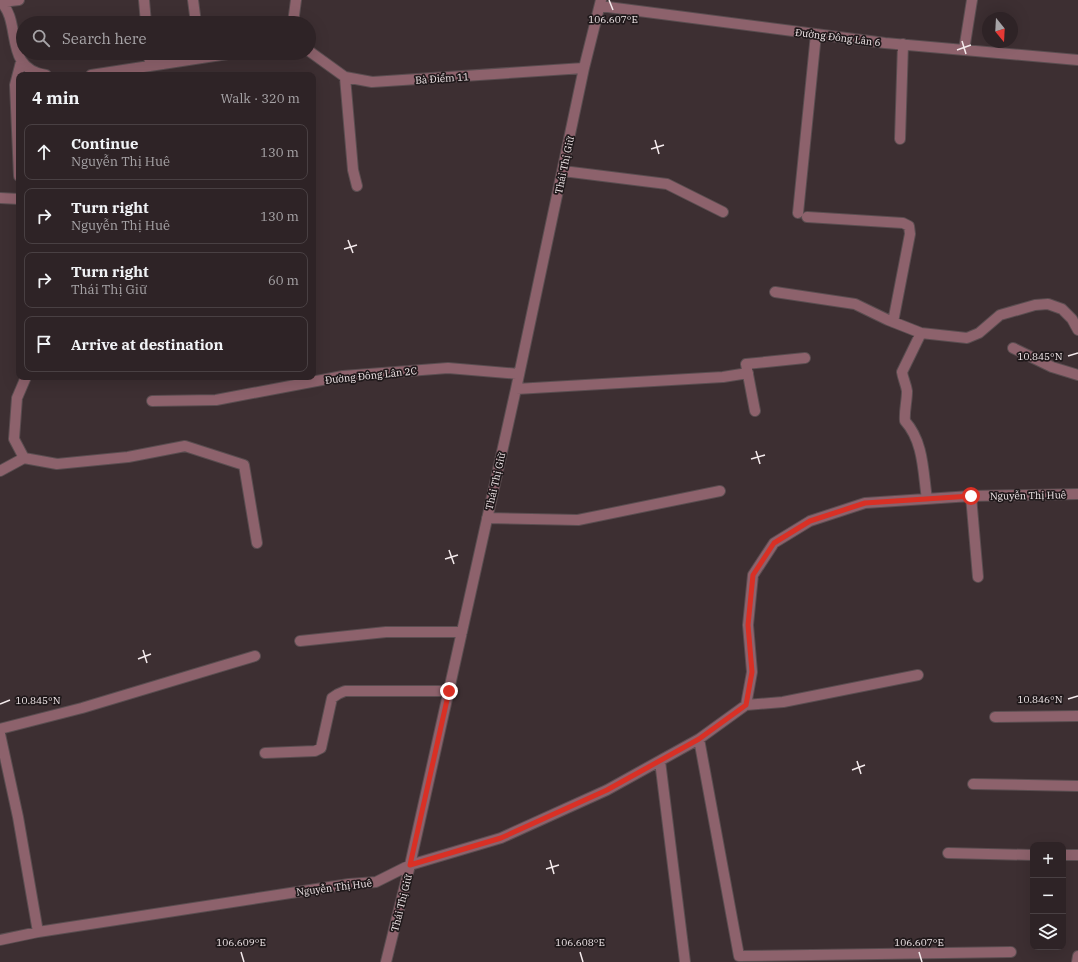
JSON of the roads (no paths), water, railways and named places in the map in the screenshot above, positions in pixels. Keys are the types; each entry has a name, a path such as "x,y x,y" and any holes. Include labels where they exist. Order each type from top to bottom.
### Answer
{"street":[{"path":"16,47 9,15 1,2 19,0"},
{"path":"144,0 145,16"},
{"path":"193,0 195,16"},
{"path":"293,16 296,0"},
{"path":"964,50 972,0"},
{"name":"Đường Đông Lân 6","path":"600,3 816,34 903,44 1078,60"},
{"name":"Thái Thị Giữ","path":"386,962 410,865 449,691 516,389 584,68 600,3"},
{"path":"816,34 802,215 903,223 909,226 910,234 893,322"},
{"path":"900,139 903,44"},
{"name":"Bà Điểm 11","path":"316,56 345,78 372,82 584,68"},
{"path":"150,60 150,65"},
{"path":"109,72 176,60"},
{"path":"18,72 21,62 35,72"},
{"path":"345,78 353,170 357,186"},
{"path":"16,81 16,108"},
{"path":"563,171 667,184 723,212"},
{"path":"0,198 16,199"},
{"path":"775,292 855,304 921,333 967,338 979,333 1000,315 1035,305 1048,304 1062,309 1072,319 1078,330"},
{"path":"921,333 902,372 906,382 907,393 905,422 912,429 918,444 927,499"},
{"path":"1013,348 1052,367 1078,375"},
{"path":"755,411 746,364 805,358"},
{"name":"Đường Đông Lân 2C","path":"152,401 216,400 343,376 448,368 519,374"},
{"path":"516,389 723,377 748,373"},
{"path":"24,458 14,439 17,398 25,380"},
{"path":"0,471 24,458 57,464 128,457 184,446 244,465 257,543"},
{"path":"487,518 578,520 638,509 720,491"},
{"name":"Nguyễn Thị Huê","path":"0,940 38,932 349,884 376,882 410,865 501,838 607,790 699,739 746,705 752,672 748,625 753,575 774,543 810,521 865,503 971,496 1078,494"},
{"path":"971,496 978,577"},
{"path":"300,642 386,632 462,632"},
{"path":"0,729 82,708 255,656"},
{"path":"746,705 783,702 918,675"},
{"path":"265,752 315,751 321,748 332,698 345,691 449,691"},
{"path":"995,717 1078,716"},
{"path":"0,734 18,817 38,932"},
{"path":"699,739 739,959 1011,952"},
{"path":"660,761 685,962"},
{"path":"974,784 1078,786"},
{"path":"948,853 1030,855"},
{"path":"1066,855 1078,855"},
{"path":"1077,962 1078,956"}]}
